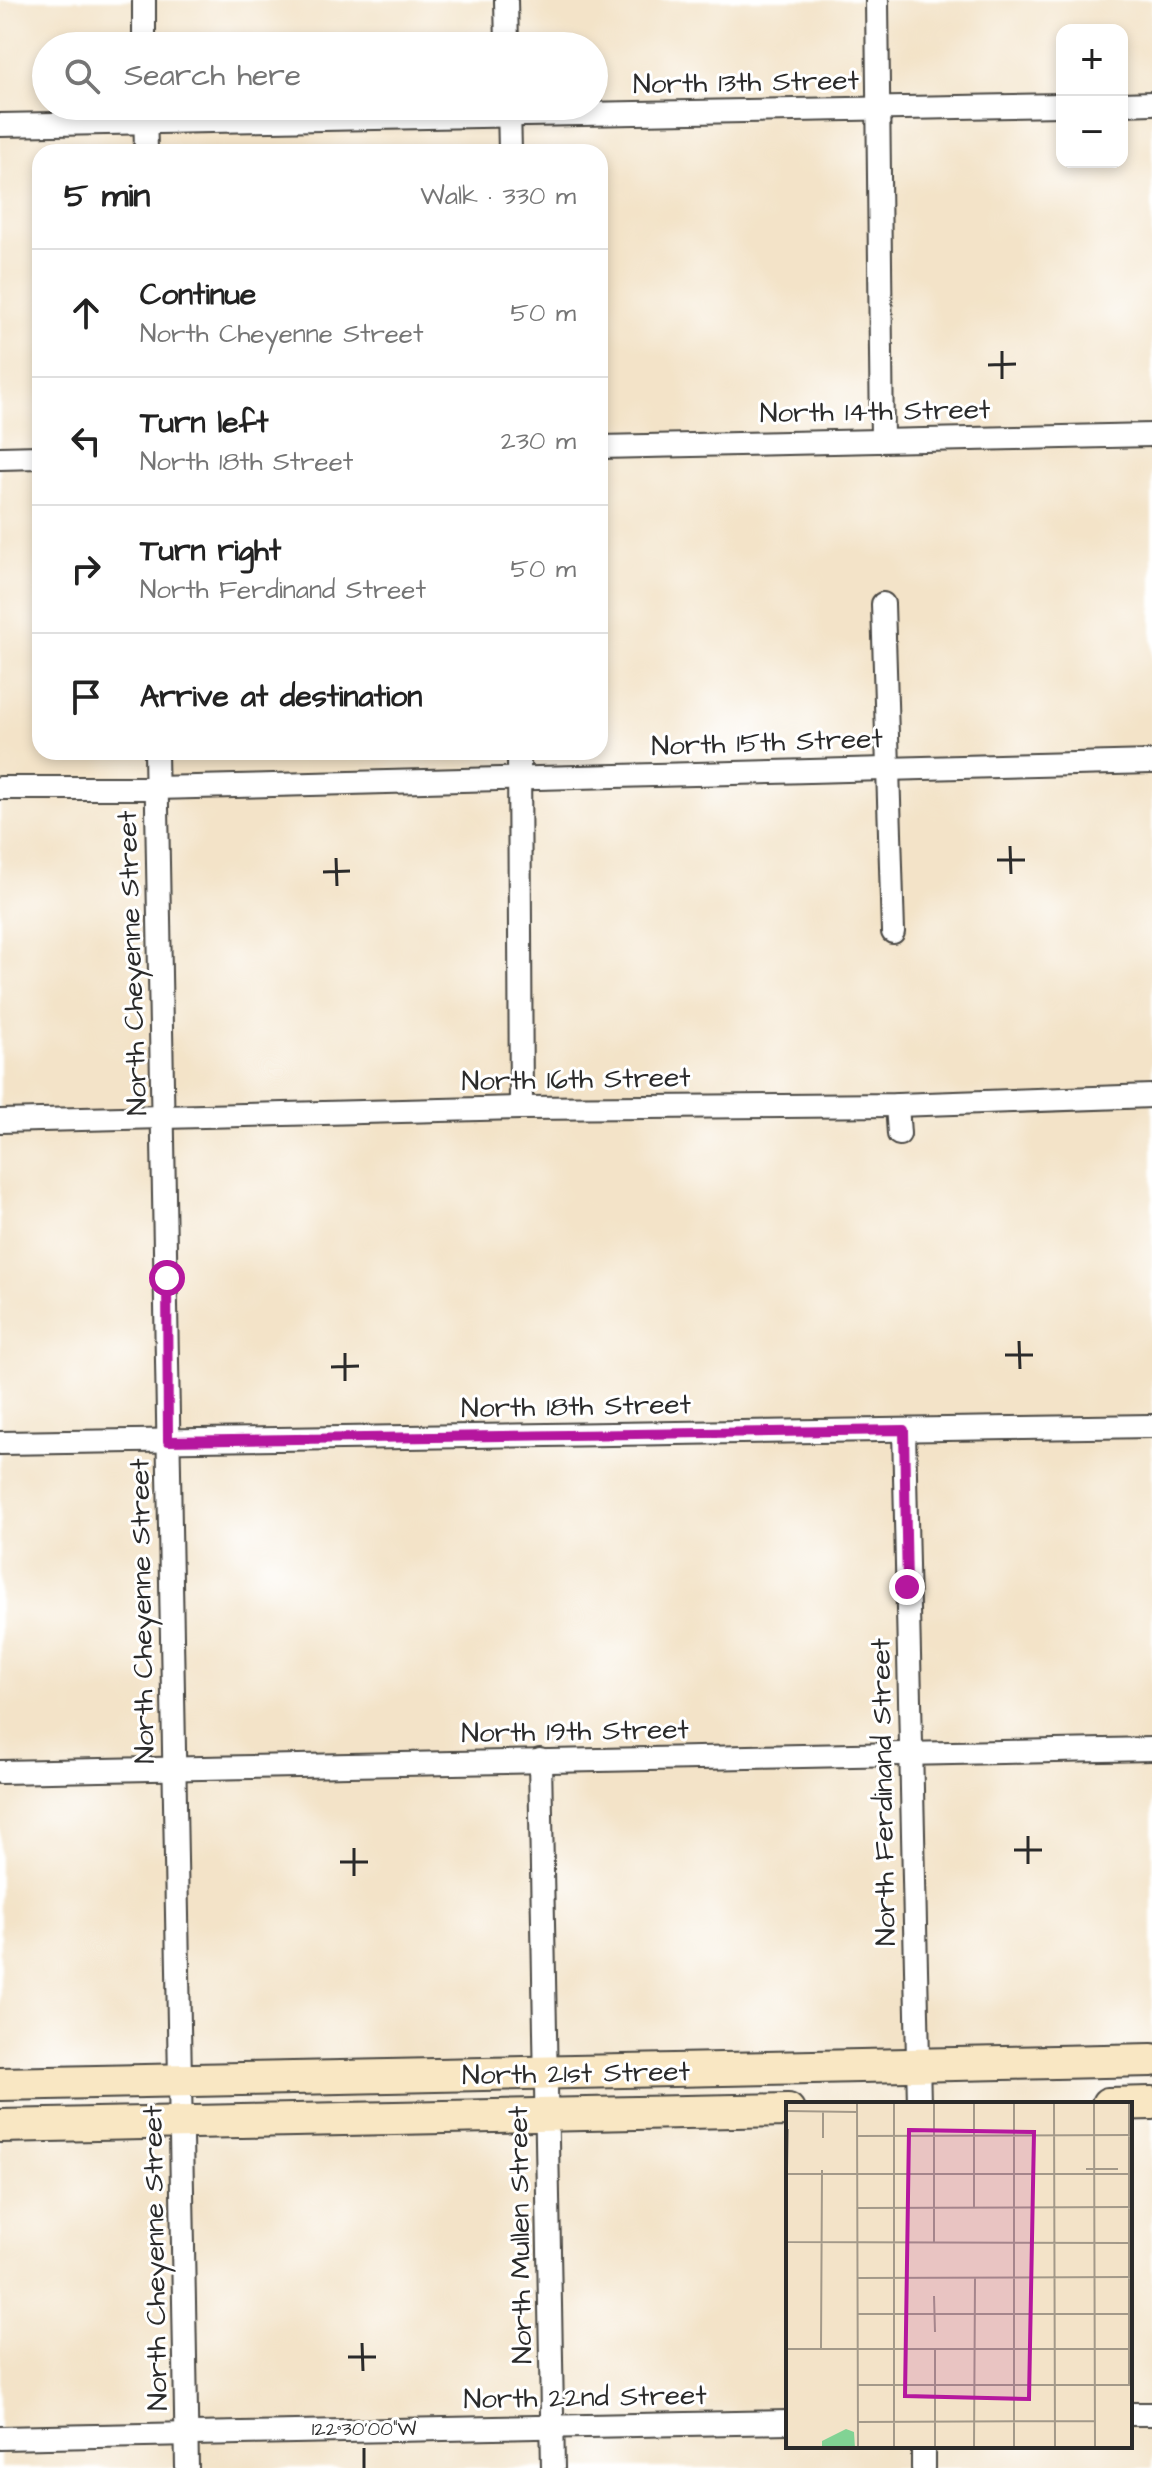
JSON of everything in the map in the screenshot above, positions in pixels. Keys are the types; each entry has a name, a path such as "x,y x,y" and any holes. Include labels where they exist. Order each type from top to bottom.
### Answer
{"main road":[{"name":"North 21st Street","path":"0,2084 1152,2060"},
{"path":"1132,2103 1152,2103"},
{"name":"North 21st Street","path":"0,2126 786,2110"}],"street":[{"path":"144,0 144,32"},
{"path":"506,0 507,32"},
{"path":"877,0 882,440"},
{"path":"1128,104 1152,103"},
{"name":"North 13th Street","path":"608,109 1056,105"},
{"name":"North 13th Street","path":"0,125 66,120"},
{"path":"145,120 146,144"},
{"path":"509,120 510,144"},
{"name":"North 14th Street","path":"608,447 1152,435"},
{"path":"0,458 32,457"},
{"path":"883,604 893,932"},
{"name":"North Cheyenne Street","path":"156,760 165,1120 187,2468"},
{"path":"519,760 521,1108"},
{"name":"North 15th Street","path":"0,788 156,788 1152,762"},
{"name":"North 16th Street","path":"0,1121 165,1120 521,1108 897,1105 1152,1096"},
{"path":"897,1105 899,1134"},
{"name":"North 18th Street","path":"0,1443 1152,1426"},
{"name":"North Ferdinand Street","path":"904,1430 919,2102"},
{"name":"North 19th Street","path":"0,1772 1152,1749"},
{"name":"North Mullen Street","path":"540,1760 553,2468"},
{"name":"North 22nd Street","path":"0,2438 786,2422"}],"route":[{"path":"167,1278 168,1441 904,1430 907,1587"}]}
